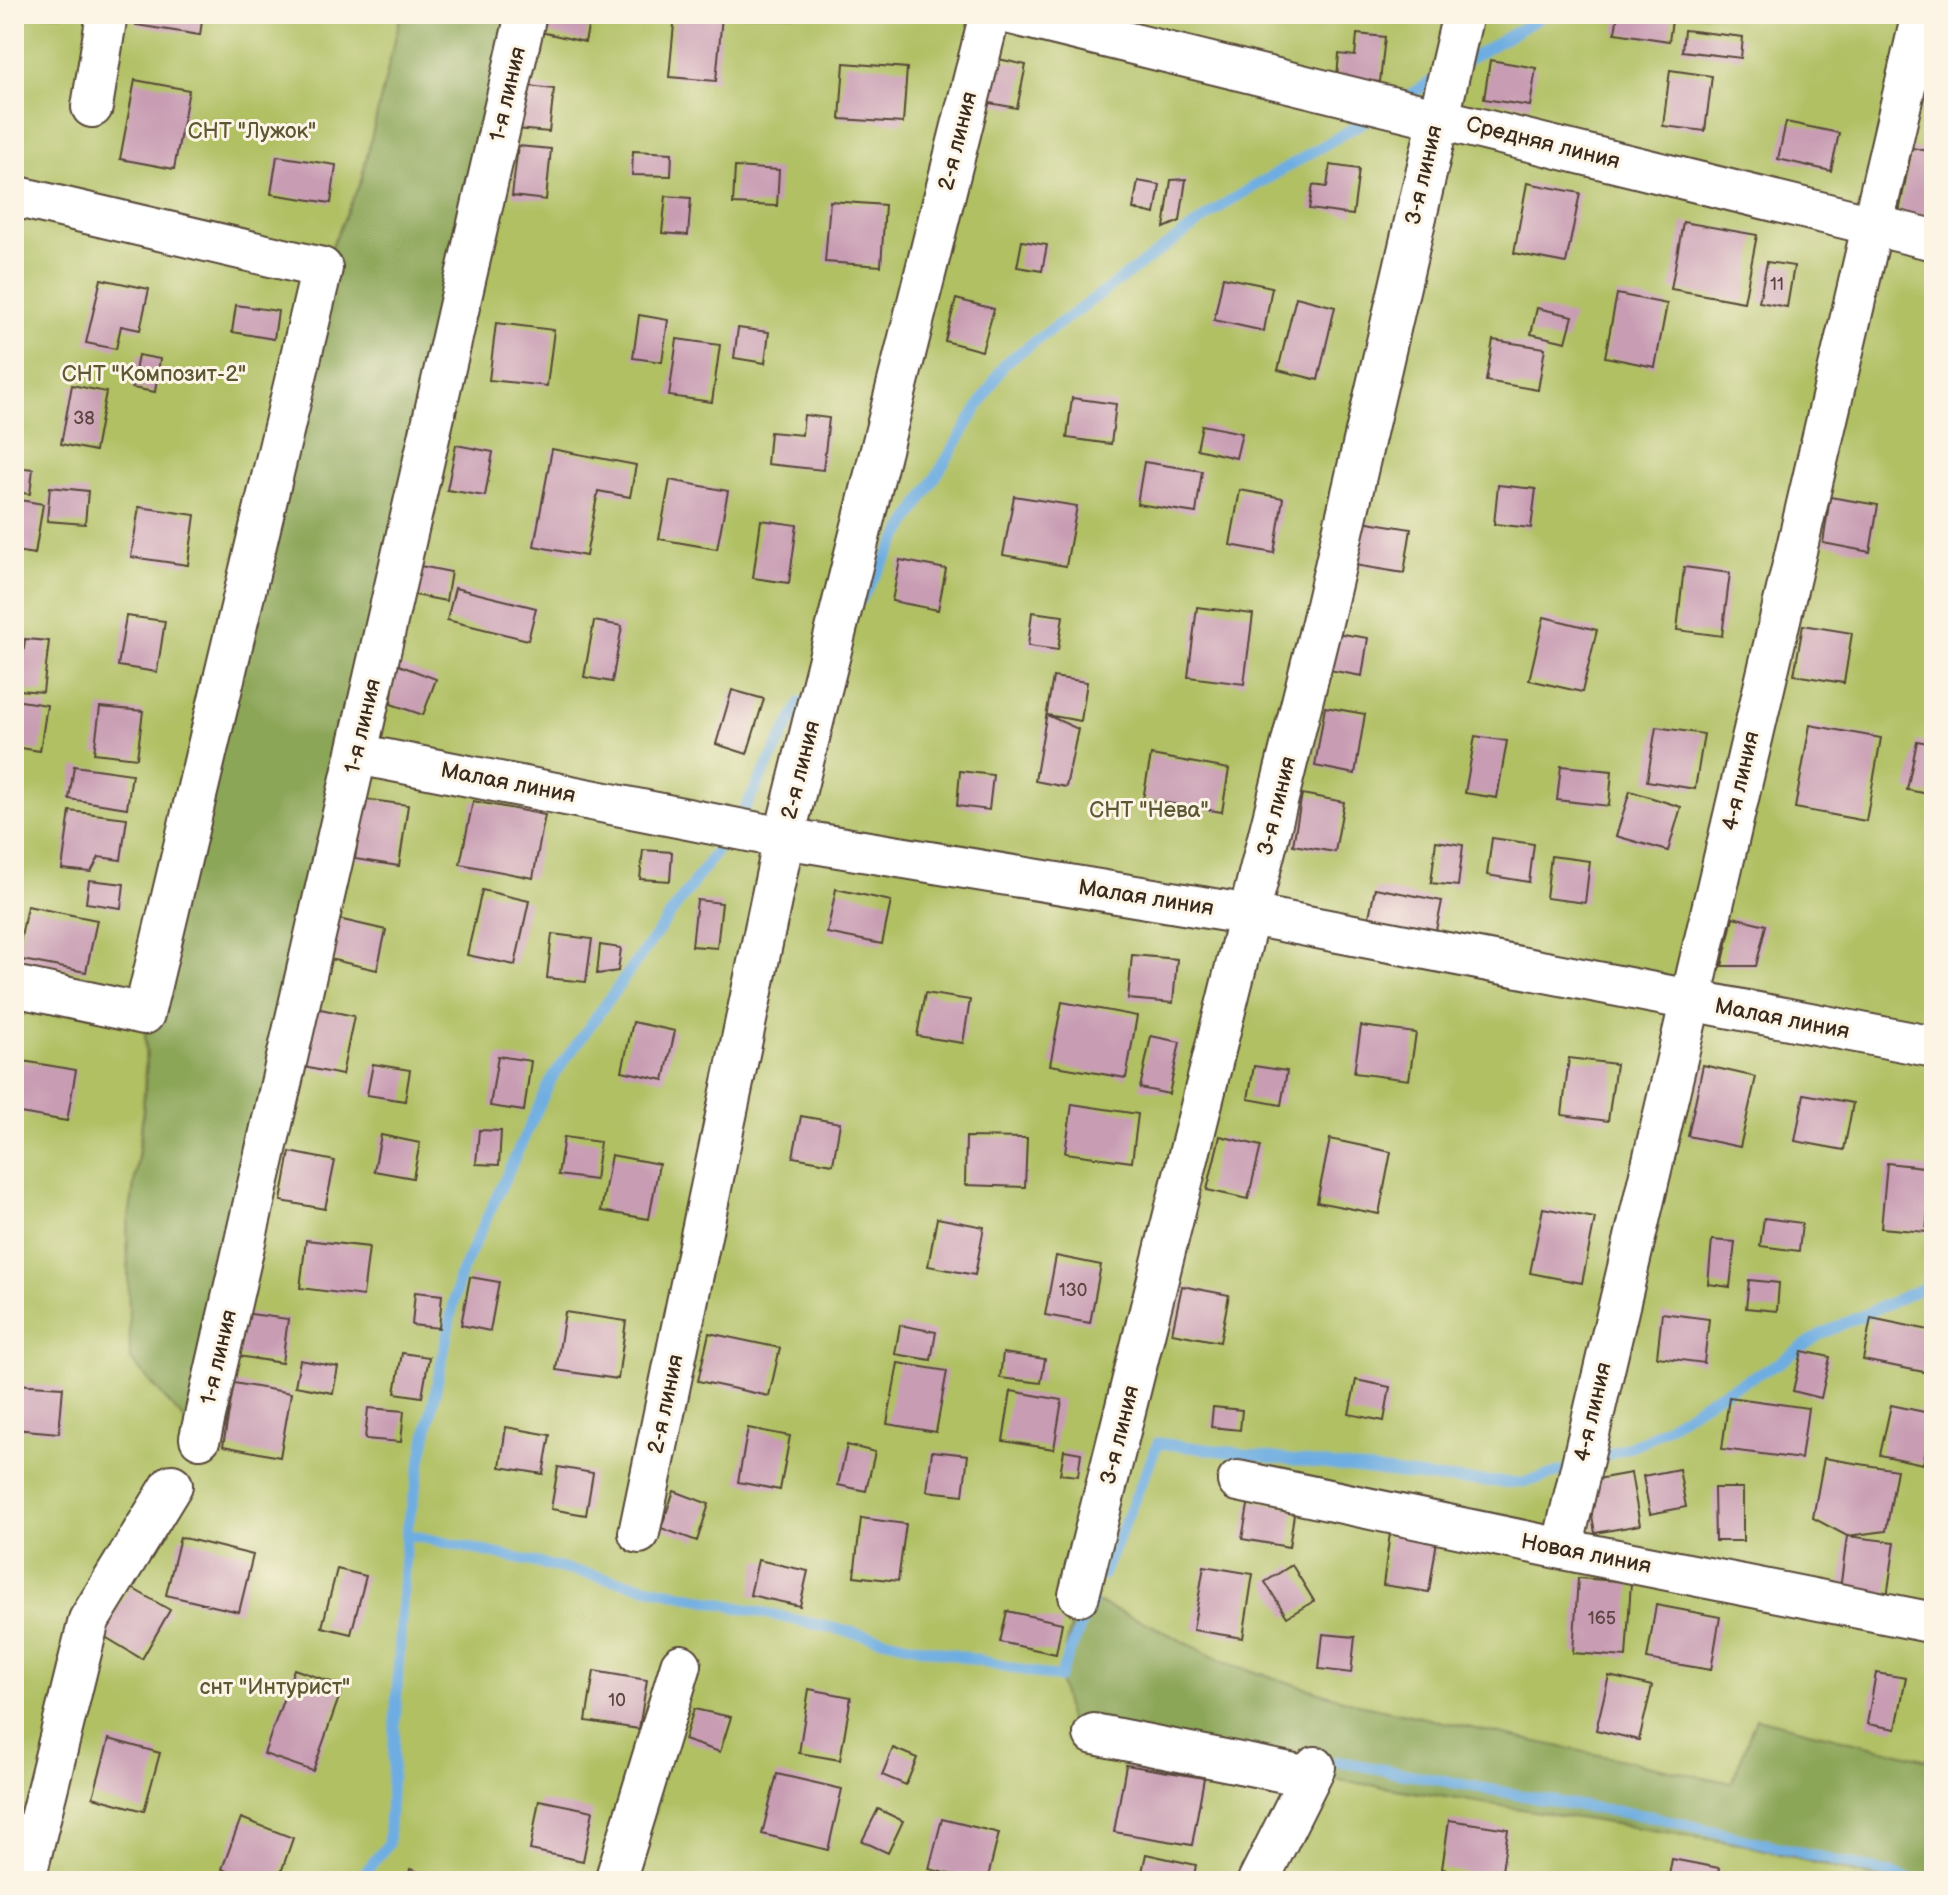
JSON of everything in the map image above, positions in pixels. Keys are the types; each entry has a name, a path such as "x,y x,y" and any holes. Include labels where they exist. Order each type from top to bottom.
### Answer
{"street":[{"path":"92,107 107,14"},
{"name":"1-я линия","path":"200,1438 526,14"},
{"name":"2-я линия","path":"639,1533 771,835 990,14"},
{"name":"Средняя линия","path":"1011,14 1934,240"},
{"name":"3-я линия","path":"1079,1595 1324,614 1463,14"},
{"name":"4-я линия","path":"1562,1549 1922,14"},
{"path":"14,196 322,268 144,1014 14,986"},
{"name":"Малая линия","path":"357,754 771,835 1250,915 1934,1047"},
{"name":"Новая линия","path":"1238,1481 1934,1623"},
{"path":"23,1879 89,1620 172,1485"},
{"path":"615,1881 681,1665"},
{"path":"1094,1734 1313,1772 1258,1881"}],"green space":[{"name":"СНТ \"Нева\"","path":"14,14 401,14 361,181 322,268 144,1014 144,1096 127,1232 526,14 1934,14 1934,1719 1928,1760 1756,1718 1733,1784 1358,1704 1223,1662 1151,1625 1078,1595 1059,1678 1283,1771 1747,1845 1885,1881 14,1881"},
{"path":"401,14 526,14 200,1438 130,1359 127,1232 141,1139 147,1062 144,1014 322,268 361,181"},
{"path":"1079,1595 1151,1625 1223,1662 1358,1704 1732,1783 1756,1718 1927,1760 1934,1719 1934,1881 1885,1881 1747,1845 1283,1771 1071,1729 1059,1678"}],"building":[{"path":"137,14 203,14 200,35 136,25"},
{"path":"540,14 591,14 585,42 536,31"},
{"path":"675,14 722,16 716,81 669,77"},
{"path":"1618,14 1673,14 1669,41 1615,33"},
{"path":"1684,30 1743,37 1741,58 1682,51"},
{"path":"1357,34 1385,37 1380,82 1337,77 1339,54 1355,56"},
{"path":"994,58 1026,65 1017,108 984,102"},
{"path":"1490,60 1536,68 1530,106 1484,99"},
{"path":"844,63 907,68 903,123 840,119"},
{"path":"1670,70 1712,76 1705,131 1663,126"},
{"path":"135,80 189,90 174,169 120,159"},
{"path":"521,85 554,89 549,132 516,129"},
{"path":"1786,122 1839,133 1831,171 1778,159"},
{"path":"518,146 551,149 546,200 512,196"},
{"path":"1912,148 1934,152 1934,220 1899,212"},
{"path":"633,151 672,153 671,176 632,175"},
{"path":"277,156 336,165 331,203 271,194"},
{"path":"1330,165 1359,169 1353,215 1309,209 1313,185 1327,187"},
{"path":"735,167 779,170 777,206 733,204"},
{"path":"1186,179 1180,221 1164,228 1171,180"},
{"path":"1138,181 1160,185 1155,214 1133,209"},
{"path":"1527,183 1580,193 1566,263 1514,253"},
{"path":"666,196 691,198 688,235 662,233"},
{"path":"830,201 885,205 881,266 825,262"},
{"path":"1683,222 1757,235 1744,302 1671,289"},
{"path":"1022,241 1047,245 1042,271 1017,267"},
{"path":"1767,262 1794,266 1787,307 1759,302"},
{"path":"1223,277 1272,287 1264,331 1214,320"},
{"path":"101,279 149,289 140,330 121,326 116,349 86,343"},
{"path":"1617,294 1667,304 1655,367 1605,357"},
{"path":"1296,297 1335,307 1318,380 1278,370"},
{"path":"956,299 994,309 982,351 945,341"},
{"path":"236,305 278,311 274,339 232,332"},
{"path":"1537,308 1573,316 1566,342 1531,334"},
{"path":"639,315 668,320 662,362 633,358"},
{"path":"496,323 554,330 547,386 489,380"},
{"path":"738,328 769,332 765,363 734,358"},
{"path":"677,339 720,345 712,402 669,396"},
{"path":"1493,340 1545,348 1538,390 1486,381"},
{"path":"138,355 160,359 155,392 132,388"},
{"path":"72,385 106,392 95,451 61,444"},
{"path":"1072,398 1116,404 1111,444 1067,438"},
{"path":"804,415 829,418 823,470 767,464 770,432 802,435"},
{"path":"1202,425 1242,433 1236,458 1197,449"},
{"path":"456,445 493,452 485,496 447,490"},
{"path":"552,449 636,465 630,497 598,491 586,556 534,546"},
{"path":"1144,462 1202,471 1196,513 1137,504"},
{"path":"14,467 33,469 30,494 14,492"},
{"path":"670,480 728,491 717,549 659,539"},
{"path":"1498,485 1536,489 1531,528 1494,524"},
{"path":"50,487 88,491 85,524 47,521"},
{"path":"1240,490 1283,498 1274,553 1230,545"},
{"path":"1014,496 1077,506 1066,566 1003,555"},
{"path":"1830,497 1878,505 1870,552 1823,543"},
{"path":"20,500 43,504 35,554 14,551"},
{"path":"139,507 195,515 188,565 131,557"},
{"path":"761,520 797,525 789,583 753,578"},
{"path":"1362,521 1411,529 1404,573 1354,565"},
{"path":"900,560 946,569 938,610 892,601"},
{"path":"410,564 451,572 446,601 404,593"},
{"path":"1684,567 1730,573 1722,636 1677,630"},
{"path":"455,588 536,608 528,640 447,620"},
{"path":"1197,607 1253,614 1244,684 1188,677"},
{"path":"1032,612 1063,616 1058,650 1028,646"},
{"path":"126,616 165,621 157,672 118,666"},
{"path":"1544,617 1597,630 1582,692 1529,680"},
{"path":"594,621 622,626 612,682 584,677"},
{"path":"1803,625 1852,633 1844,683 1794,675"},
{"path":"1336,633 1368,638 1362,676 1329,670"},
{"path":"25,639 49,641 43,692 19,690"},
{"path":"396,664 436,679 423,715 391,704"},
{"path":"1053,677 1087,682 1081,721 1047,715 1078,729 1066,787 1035,781"},
{"path":"732,690 764,699 747,754 716,744"},
{"path":"14,700 47,705 40,751 14,747"},
{"path":"100,707 143,711 137,758 94,753"},
{"path":"1325,707 1365,714 1355,774 1315,766"},
{"path":"1810,725 1881,738 1866,821 1795,808"},
{"path":"1656,727 1704,734 1695,789 1647,781"},
{"path":"1475,736 1507,741 1497,798 1465,793"},
{"path":"1917,741 1934,744 1934,795 1907,790"},
{"path":"1151,755 1229,769 1222,812 1143,799"},
{"path":"74,766 132,774 127,808 69,799"},
{"path":"1561,766 1612,771 1609,806 1557,800"},
{"path":"960,771 993,775 989,810 957,806"},
{"path":"1630,791 1681,807 1668,851 1616,836"},
{"path":"14,793 22,794 16,835 14,834"},
{"path":"1302,794 1344,802 1335,852 1293,845"},
{"path":"364,799 408,805 399,866 355,859"},
{"path":"473,801 545,815 533,878 460,864"},
{"path":"70,811 127,818 121,860 99,857 91,872 62,869"},
{"path":"1492,838 1534,844 1529,882 1487,875"},
{"path":"1436,841 1463,845 1458,886 1431,883"},
{"path":"643,850 672,852 670,881 640,879"},
{"path":"1551,856 1590,861 1585,903 1546,898"},
{"path":"89,880 124,884 121,908 86,903"},
{"path":"1375,888 1442,901 1433,945 1366,931"},
{"path":"836,889 891,901 882,944 827,933"},
{"path":"482,890 529,901 515,965 467,955"},
{"path":"697,900 722,903 717,948 692,946"},
{"path":"27,906 97,920 86,972 17,959"},
{"path":"1733,917 1766,925 1756,966 1722,966"},
{"path":"334,918 386,930 377,970 325,958"},
{"path":"552,934 592,939 586,982 547,978"},
{"path":"600,945 621,948 618,971 597,974"},
{"path":"1132,955 1177,959 1173,1003 1128,999"},
{"path":"925,993 970,1000 963,1043 917,1036"},
{"path":"1062,1002 1137,1016 1126,1078 1050,1065"},
{"path":"311,1007 354,1016 342,1075 299,1066"},
{"path":"633,1022 675,1031 664,1080 622,1071"},
{"path":"1361,1026 1416,1033 1409,1080 1354,1073"},
{"path":"1151,1036 1180,1042 1169,1094 1140,1088"},
{"path":"498,1056 531,1061 524,1111 490,1106"},
{"path":"1569,1058 1616,1064 1608,1121 1562,1115"},
{"path":"17,1060 76,1070 67,1121 14,1112"},
{"path":"373,1064 410,1070 405,1101 367,1095"},
{"path":"1703,1065 1756,1077 1740,1147 1688,1136"},
{"path":"1254,1066 1287,1071 1281,1105 1248,1099"},
{"path":"1804,1094 1853,1103 1844,1150 1795,1141"},
{"path":"1072,1104 1138,1114 1132,1162 1065,1153"},
{"path":"801,1116 840,1123 833,1164 793,1157"},
{"path":"479,1130 501,1131 499,1165 476,1164"},
{"path":"381,1135 420,1143 413,1178 374,1171"},
{"path":"1220,1136 1261,1146 1248,1199 1207,1190"},
{"path":"564,1137 600,1142 595,1180 558,1175"},
{"path":"966,1137 1027,1138 1025,1187 965,1185"},
{"path":"1330,1139 1391,1152 1379,1214 1317,1202"},
{"path":"290,1152 335,1161 325,1209 281,1201"},
{"path":"611,1155 659,1164 649,1219 601,1211"},
{"path":"1887,1163 1932,1168 1926,1232 1881,1228"},
{"path":"1543,1208 1595,1218 1582,1283 1530,1273"},
{"path":"937,1218 984,1227 975,1275 928,1266"},
{"path":"1764,1218 1802,1223 1799,1251 1760,1246"},
{"path":"306,1240 369,1247 363,1296 300,1288"},
{"path":"1712,1240 1735,1242 1730,1287 1708,1284"},
{"path":"1056,1256 1101,1265 1090,1323 1045,1315"},
{"path":"470,1277 499,1282 490,1331 461,1325"},
{"path":"1749,1280 1779,1283 1777,1311 1746,1308"},
{"path":"1182,1286 1229,1295 1220,1342 1172,1333"},
{"path":"415,1292 442,1295 439,1328 412,1325"},
{"path":"565,1312 626,1321 618,1379 556,1370"},
{"path":"244,1313 288,1319 282,1363 238,1356"},
{"path":"1662,1313 1709,1319 1704,1363 1657,1357"},
{"path":"1871,1318 1934,1331 1929,1373 1863,1360"},
{"path":"900,1325 936,1332 931,1360 895,1354"},
{"path":"709,1333 780,1348 769,1396 698,1381"},
{"path":"1802,1351 1830,1357 1821,1398 1793,1391"},
{"path":"402,1353 429,1357 422,1397 395,1393"},
{"path":"1003,1353 1045,1359 1041,1383 1000,1378"},
{"path":"300,1360 338,1367 333,1393 295,1386"},
{"path":"898,1363 947,1371 936,1432 887,1424"},
{"path":"1356,1380 1390,1387 1384,1421 1349,1414"},
{"path":"234,1383 291,1393 280,1457 223,1446"},
{"path":"14,1384 63,1387 59,1433 14,1429"},
{"path":"1011,1391 1062,1400 1054,1449 1003,1441"},
{"path":"1729,1397 1808,1408 1801,1459 1722,1449"},
{"path":"1891,1405 1934,1414 1923,1464 1880,1455"},
{"path":"1213,1407 1242,1410 1240,1430 1211,1427"},
{"path":"368,1408 404,1411 401,1442 365,1439"},
{"path":"506,1427 550,1435 543,1474 500,1467"},
{"path":"748,1428 790,1436 780,1490 738,1482"},
{"path":"847,1445 875,1452 866,1491 838,1485"},
{"path":"1064,1450 1081,1453 1078,1476 1060,1474"},
{"path":"932,1451 968,1455 963,1495 927,1491"},
{"path":"1824,1458 1897,1470 1886,1531 1847,1536 1813,1518"},
{"path":"558,1467 593,1473 586,1515 551,1509"},
{"path":"1679,1469 1686,1507 1650,1514 1643,1476"},
{"path":"1631,1473 1640,1525 1595,1533 1586,1481"},
{"path":"1714,1488 1743,1488 1743,1541 1715,1541"},
{"path":"674,1491 709,1504 697,1541 661,1528"},
{"path":"1249,1500 1295,1508 1289,1547 1242,1539"},
{"path":"861,1518 906,1524 898,1581 854,1576"},
{"path":"1390,1533 1437,1540 1429,1592 1383,1585"},
{"path":"1847,1536 1895,1542 1887,1597 1840,1590"},
{"path":"180,1537 253,1555 239,1612 166,1595"},
{"path":"758,1560 808,1571 800,1606 750,1595"},
{"path":"1292,1565 1314,1601 1287,1617 1265,1582"},
{"path":"1204,1566 1253,1574 1243,1638 1193,1630"},
{"path":"337,1569 366,1576 351,1634 322,1627"},
{"path":"1578,1578 1631,1582 1626,1657 1573,1653"},
{"path":"130,1587 170,1610 142,1659 102,1635"},
{"path":"1656,1605 1720,1617 1711,1670 1647,1659"},
{"path":"1007,1611 1062,1623 1056,1654 1000,1642"},
{"path":"1323,1634 1355,1637 1351,1673 1319,1669"},
{"path":"294,1669 343,1686 313,1771 264,1754"},
{"path":"594,1671 647,1680 639,1729 586,1721"},
{"path":"1876,1673 1906,1678 1896,1729 1867,1724"},
{"path":"1609,1676 1652,1686 1639,1740 1596,1730"},
{"path":"809,1689 851,1697 840,1760 799,1753"},
{"path":"694,1709 731,1717 720,1752 684,1740"},
{"path":"109,1739 160,1753 144,1811 93,1797"},
{"path":"893,1748 917,1758 906,1785 882,1775"},
{"path":"1126,1765 1204,1778 1192,1845 1114,1832"},
{"path":"777,1774 842,1789 828,1850 762,1834"},
{"path":"539,1800 593,1811 583,1861 530,1850"},
{"path":"878,1809 903,1821 888,1853 862,1841"},
{"path":"241,1818 293,1838 278,1881 253,1881 222,1869"},
{"path":"942,1819 999,1833 987,1881 929,1869"},
{"path":"1449,1820 1508,1829 1501,1878 1442,1869"},
{"path":"1146,1854 1196,1865 1193,1881 1140,1881"},
{"path":"1672,1859 1719,1868 1717,1881 1668,1881"},
{"path":"410,1869 444,1880 444,1881 407,1881"}],"waterway":[{"path":"1461,64 1546,14"},
{"path":"1402,99 1439,77"},
{"path":"860,601 1005,363 1226,203 1377,114"},
{"path":"738,821 801,702"},
{"path":"358,1881 388,1844 406,1534 459,1277 552,1078 728,835"},
{"path":"1596,1459 1643,1442 1708,1400 1779,1363 1821,1334 1934,1283"},
{"path":"1103,1575 1158,1443 1440,1479 1523,1483 1566,1470"},
{"path":"406,1534 1059,1678 1091,1602"},
{"path":"1337,1761 1655,1817 1919,1881"}],"park label":[{"name":"СНТ \"Лужок\"","path":"252,131"},
{"name":"СНТ \"Композит-2\"","path":"154,374"},
{"name":"снт \"Интурист\"","path":"275,1687"}]}
